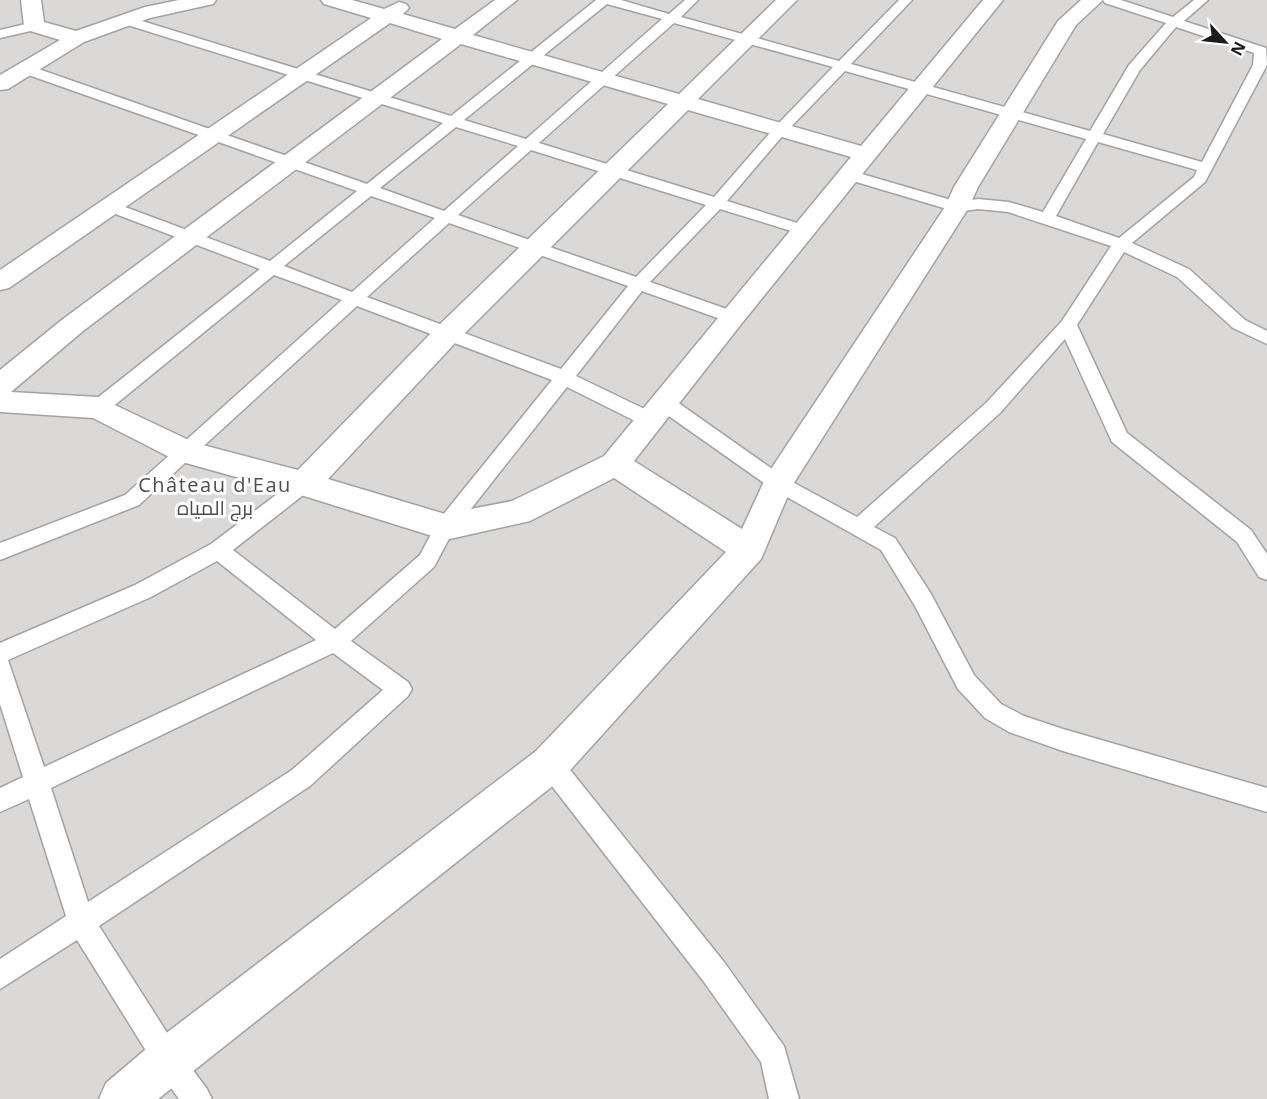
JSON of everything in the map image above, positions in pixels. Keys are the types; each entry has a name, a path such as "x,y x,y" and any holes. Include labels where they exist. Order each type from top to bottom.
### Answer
{"street":[{"path":"31,0 34,26 77,38"},
{"path":"0,84 77,38 178,2 206,0"},
{"path":"332,0 864,154"},
{"path":"0,282 410,0"},
{"path":"0,386 73,325 507,0"},
{"path":"304,484 447,334 787,0"},
{"path":"0,402 98,408 186,452 304,484 445,527 519,512 615,464 864,154 993,0"},
{"path":"122,1099 168,1060 550,764 749,550 778,483 957,207 966,187 1068,21 1093,0"},
{"path":"615,464 749,550"}],"lane":[{"path":"98,408 606,0 1208,168"},
{"path":"0,552 132,500 354,299 692,0"},
{"path":"0,800 335,642 427,561 445,527 639,284 717,203 780,130 906,0"},
{"path":"859,528 993,408 1068,325 1120,244 1200,178 1208,168 1260,65 1265,49 1173,23 1109,0"},
{"path":"1047,218 1134,68 1173,23 1202,0"},
{"path":"125,20 804,230"},
{"path":"0,34 34,26"},
{"path":"25,69 732,317"},
{"path":"848,175 957,207 978,204 998,206 1047,218 1120,244 1183,273 1239,324 1267,338"},
{"path":"111,207 656,411 888,544 923,600 966,682 993,711 1017,724 1063,740 1267,800"},
{"path":"1068,325 1119,437 1244,536 1267,571"},
{"path":"0,652 143,591 218,550 304,484"},
{"path":"0,975 302,778 400,689 335,642 218,550"},
{"path":"0,667 81,922 168,1060 197,1099"},
{"path":"550,764 714,972 774,1056 784,1099"}],"shaded area":[{"path":"0,0 1267,0 1267,1099 0,1099"}],"district":[{"name":"Château d'Eau برج المياه","path":"215,496"}]}
